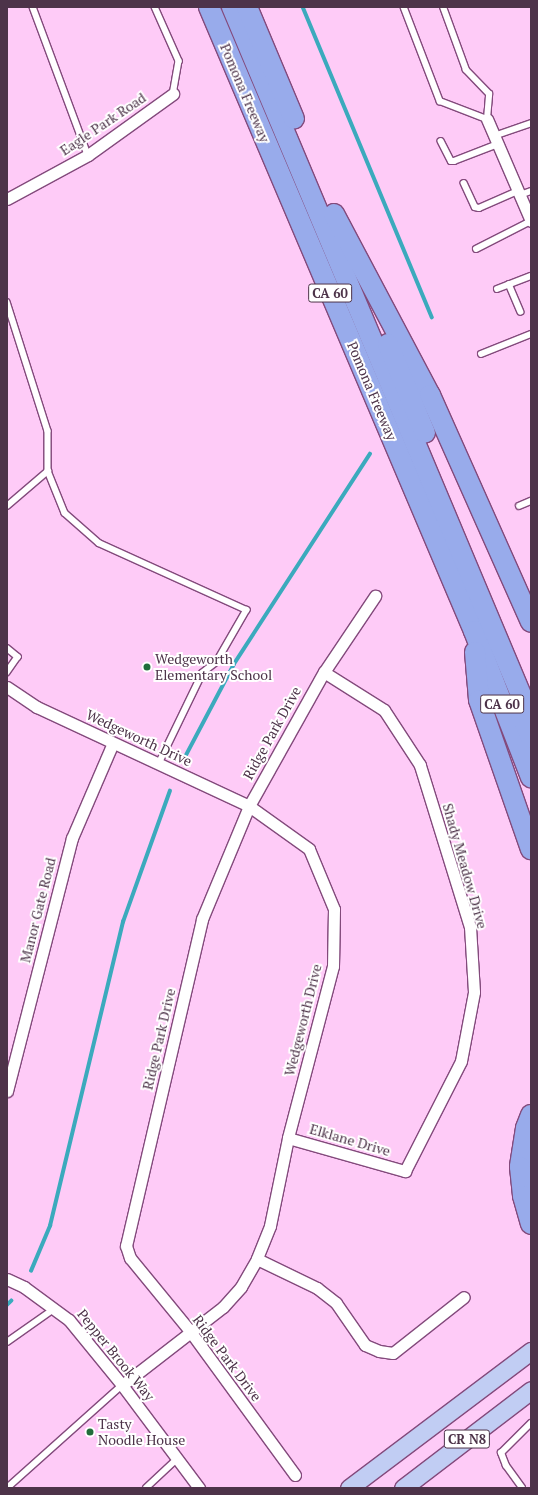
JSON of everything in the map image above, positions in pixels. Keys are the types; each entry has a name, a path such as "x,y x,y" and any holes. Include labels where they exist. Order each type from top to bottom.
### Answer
{"highway":[{"name":"Pomona Freeway","path":"208,7 474,631 531,777"},
{"path":"224,7 531,738"},
{"path":"232,7 531,719"},
{"name":"CA 60","path":"247,7 531,685"},
{"path":"334,214 430,395 531,622"},
{"path":"474,631 479,700 531,849"},
{"path":"531,1115 525,1134 520,1167 523,1196 531,1224"}],"main road":[{"name":"CR N8","path":"349,1488 531,1351"},
{"name":"CR N8","path":"403,1488 531,1390"}],"street":[{"name":"Eagle Park Road","path":"7,199 88,156 173,94"},
{"path":"487,118 531,221"},
{"name":"Ridge Park Drive","path":"295,1475 190,1331 130,1258 126,1246 202,919 249,806 324,672 375,596"},
{"name":"Shady Meadow Drive","path":"324,672 384,710 420,766 470,927 474,992 461,1061 405,1171"},
{"name":"Wedgeworth Drive","path":"7,687 37,707 249,806 309,849 334,909 333,966 288,1138 270,1226 257,1259 241,1287 223,1306 122,1385"},
{"name":"Manor Gate Road","path":"7,1091 72,838 113,743"},
{"name":"Elklane Drive","path":"288,1138 405,1171"},
{"path":"257,1259 317,1288 336,1303 365,1345 379,1351 393,1353 464,1297"},
{"name":"Pepper Brook Way","path":"7,1279 24,1287 56,1308 89,1342 199,1488"}],"lane":[{"path":"33,7 88,156"},
{"path":"155,7 178,61 173,94"},
{"path":"404,7 440,101 487,118 489,94 466,70 443,7"},
{"path":"442,141 451,161 454,161 531,123"},
{"path":"464,183 475,207 479,208 519,193 531,191"},
{"path":"476,248 531,221"},
{"path":"497,289 531,276"},
{"path":"509,284 521,312"},
{"path":"7,302 48,431 48,471 65,513 99,543 247,610 217,662 203,673 159,764"},
{"path":"481,354 531,334"},
{"path":"7,506 48,471"},
{"path":"519,506 531,501"},
{"path":"7,648 18,657 7,673"},
{"path":"7,1342 56,1308"},
{"path":"7,1488 122,1385"},
{"path":"522,1488 506,1466 501,1453 531,1423"},
{"path":"146,1488 177,1459"}],"waterway":[{"path":"303,7 432,317"},
{"path":"184,759 234,664 370,454"},
{"path":"31,1271 50,1226 123,922 170,791"},
{"path":"7,1305 11,1301"}],"place":[{"name":"Wedgeworth Elementary School","path":"147,667"},
{"name":"Tasty Noodle House","path":"90,1432"}]}
